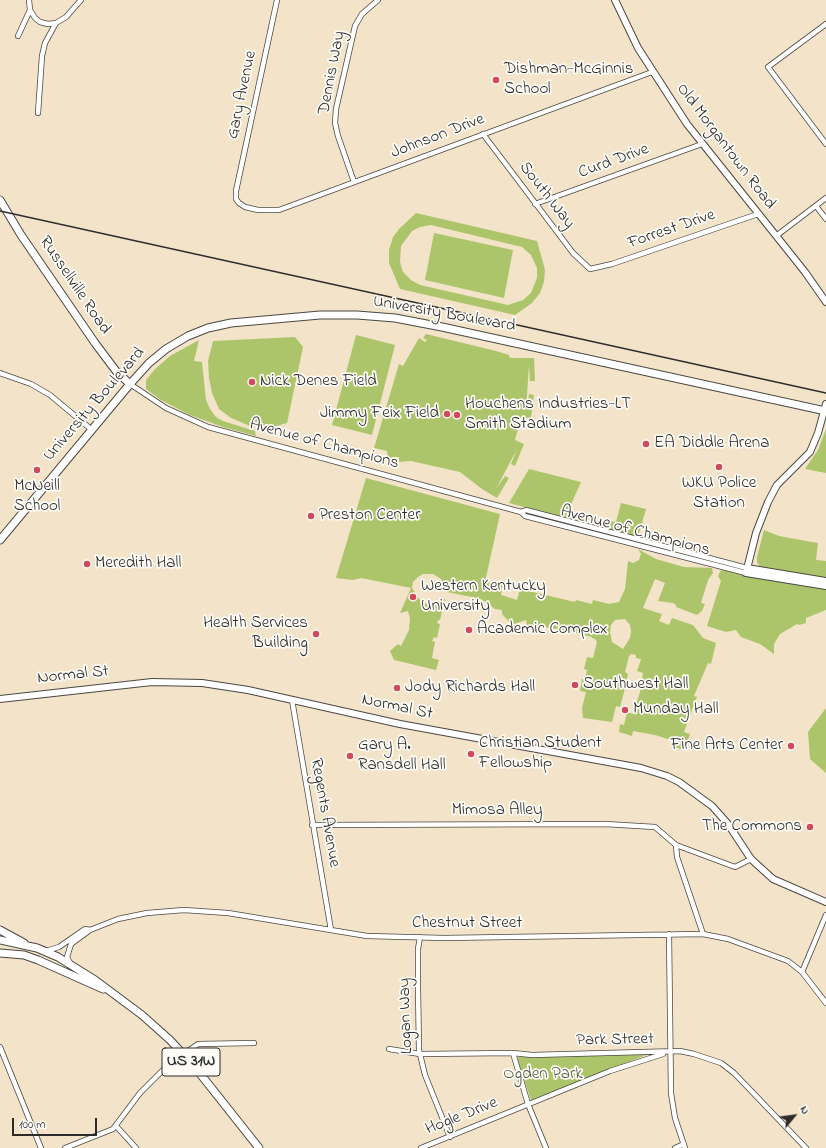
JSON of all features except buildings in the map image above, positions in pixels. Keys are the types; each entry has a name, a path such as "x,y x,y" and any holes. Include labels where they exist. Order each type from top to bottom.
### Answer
{"main road":[{"name":"Russellville Road","path":"0,200 95,343 116,371 130,384"},
{"name":"University Boulevard","path":"0,540 130,384 166,349 188,336 208,328 236,322 279,317 351,315 395,318 826,409"},
{"path":"0,930 9,936 70,963 96,980 108,991"},
{"path":"0,940 37,948"},
{"path":"0,953 24,955 108,991"},
{"name":"US 31W","path":"108,991 156,1027 182,1053 259,1148"}],"street":[{"path":"29,0 30,10 34,18 40,22 48,24 56,23 66,17 81,0"},
{"name":"Gary Avenue","path":"236,196 236,187 277,0"},
{"name":"Dennis Way","path":"354,182 338,136 335,123 336,109 355,26 362,14 378,0"},
{"name":"Old Morgantown Road","path":"615,0 630,35 652,72 702,144 776,236 826,302"},
{"path":"18,36 30,10"},
{"path":"38,113 42,56 45,43 56,23"},
{"path":"826,24 768,67 826,144"},
{"name":"Johnson Drive","path":"236,196 238,203 245,207 258,210 273,210 354,182 652,72"},
{"name":"South Way","path":"483,134 577,257 587,268 594,269"},
{"name":"Curd Drive","path":"535,204 702,144"},
{"path":"776,236 826,198"},
{"path":"816,206 826,219"},
{"name":"Forrest Drive","path":"594,269 758,214"},
{"path":"0,374 16,378 42,391 92,430"},
{"name":"Avenue of Champions","path":"130,384 166,408 208,427 520,512 525,516 746,571"},
{"path":"746,571 756,533 770,498 782,480 810,452 826,409"},
{"path":"746,571 826,581"},
{"path":"746,571 826,586"},
{"name":"Normal St","path":"0,699 95,687 177,681 227,686 400,724 642,768 667,776 695,792 717,811 734,831 751,859 773,879 826,902"},
{"name":"Regents Avenue","path":"292,700 331,930"},
{"name":"Mimosa Alley","path":"312,825 605,824 655,827 676,845 735,867 751,859"},
{"path":"676,845 677,857 703,934"},
{"name":"Chestnut Street","path":"45,951 59,947 85,930 90,930 118,919 139,914 184,910 228,913 367,936 420,937 703,934 715,936 753,948 788,961 802,972 826,1003"},
{"path":"802,972 826,915"},
{"name":"Chestnut Street","path":"70,963 67,957 69,948 90,930"},
{"path":"669,934 672,1106 685,1146 675,1148"},
{"name":"Logan Way","path":"420,937 418,949 420,1054 425,1075 450,1136"},
{"path":"65,1148 110,1131 116,1126 135,1098 182,1053 198,1044 254,1043"},
{"path":"0,1047 41,1148"},
{"name":"Park Street","path":"388,1049 420,1054 513,1053 532,1055 680,1051 694,1054 721,1063 734,1073 806,1148"},
{"name":"Hogle Drive","path":"420,1148 610,1071 670,1052"},
{"path":"513,1053 528,1104 546,1148"},
{"path":"116,1126 136,1148"}],"green space":[{"path":"416,213 537,241 545,270 544,282 540,293 532,303 515,315 400,289 389,263 389,250 393,237 399,229","holes":["431,225 522,247 531,255 537,268 537,278 531,293 523,300 508,305 420,285 411,280 403,272 400,262 401,246 412,231 420,227"]},
{"path":"434,233 513,250 504,298 425,280"},
{"name":"Houchens Industries-LT Smith Stadium","path":"426,334 496,351 509,355 510,358 534,358 535,381 530,381 529,365 526,410 529,394 534,395 531,418 521,417 515,440 524,444 515,466 511,464 517,449 496,489 505,476 509,478 497,498 482,489 460,472 411,461 399,462 399,457 388,458 387,451 374,448 399,364 403,366 419,338 425,342 427,340 423,338"},
{"path":"356,335 395,345 372,435 332,425"},
{"name":"Nick Denes Field","path":"295,337 303,347 287,423 273,427 250,426 231,418 219,409 212,393 209,378 208,361 213,341"},
{"path":"199,340 194,361 202,362 206,400 210,409 216,417 223,421 255,431 256,436 223,427 190,415 161,400 146,389 146,380 155,369 170,356"},
{"path":"826,429 826,473 805,469 818,450"},
{"path":"529,469 581,482 565,518 509,503"},
{"path":"366,478 500,514 485,582 503,585 501,595 517,600 520,589 575,602 576,600 592,604 593,600 609,604 619,602 625,589 628,561 633,563 639,560 641,554 638,549 656,559 684,567 712,568 713,573 708,580 701,603 705,604 702,611 697,615 676,607 673,603 658,601 665,583 655,579 643,608 662,614 659,621 669,625 672,618 693,625 703,638 716,643 711,664 708,663 694,696 697,697 684,732 690,734 685,750 673,747 674,741 655,735 633,731 632,736 619,732 620,724 624,725 627,712 633,714 640,692 643,673 637,671 641,659 636,658 636,655 631,654 629,656 625,672 628,674 626,685 620,707 616,706 612,722 583,718 582,708 586,692 580,691 582,679 585,679 587,670 584,669 587,657 593,658 597,642 592,637 558,629 527,625 526,620 512,625 502,614 502,610 495,609 481,599 447,592 441,579 433,574 423,574 413,582 412,588 422,603 428,604 445,599 440,620 438,620 437,623 440,624 437,638 434,637 432,641 435,642 432,658 439,660 436,670 394,660 390,651 398,644 401,646 409,630 410,618 408,611 400,613 411,588 361,578 353,580 336,578","holes":["625,619 630,625 630,638 623,649 612,642 610,632 611,625 615,620"]},
{"path":"621,503 646,509 638,537 607,529 610,521 616,522"},
{"path":"764,530 779,536 818,543 816,560 826,561 826,578 760,567 757,562 757,557"},
{"path":"721,570 826,587 826,610 806,618 806,623 799,625 797,624 780,634 774,644 774,654 760,644 741,637 736,630 726,632 707,626 721,581 718,576"},
{"path":"826,708 826,773 810,759 808,732"},
{"name":"Ogden Park","path":"649,1054 531,1100 517,1059 520,1056"}],"railway":[{"path":"0,211 826,393"}],"place":[{"name":"Dishman-McGinnis School","path":"496,80"},
{"name":"Nick Denes Field","path":"252,382"},
{"name":"Jimmy Feix Field","path":"447,414"},
{"name":"Houchens Industries-LT Smith Stadium","path":"457,415"},
{"name":"EA Diddle Arena","path":"646,444"},
{"name":"WKU Police Station","path":"719,467"},
{"name":"McNeill School","path":"37,470"},
{"name":"Preston Center","path":"311,516"},
{"name":"Meredith Hall","path":"87,564"},
{"name":"Western Kentucky University","path":"413,597"},
{"name":"Academic Complex","path":"469,630"},
{"name":"Health Services Building","path":"316,634"},
{"name":"Southwest Hall","path":"575,685"},
{"name":"Jody Richards Hall","path":"397,688"},
{"name":"Munday Hall","path":"625,710"},
{"name":"Fine Arts Center","path":"791,746"},
{"name":"Christian Student Fellowship","path":"471,754"},
{"name":"Gary A. Ransdell Hall","path":"350,756"},
{"name":"The Commons","path":"810,827"}]}
